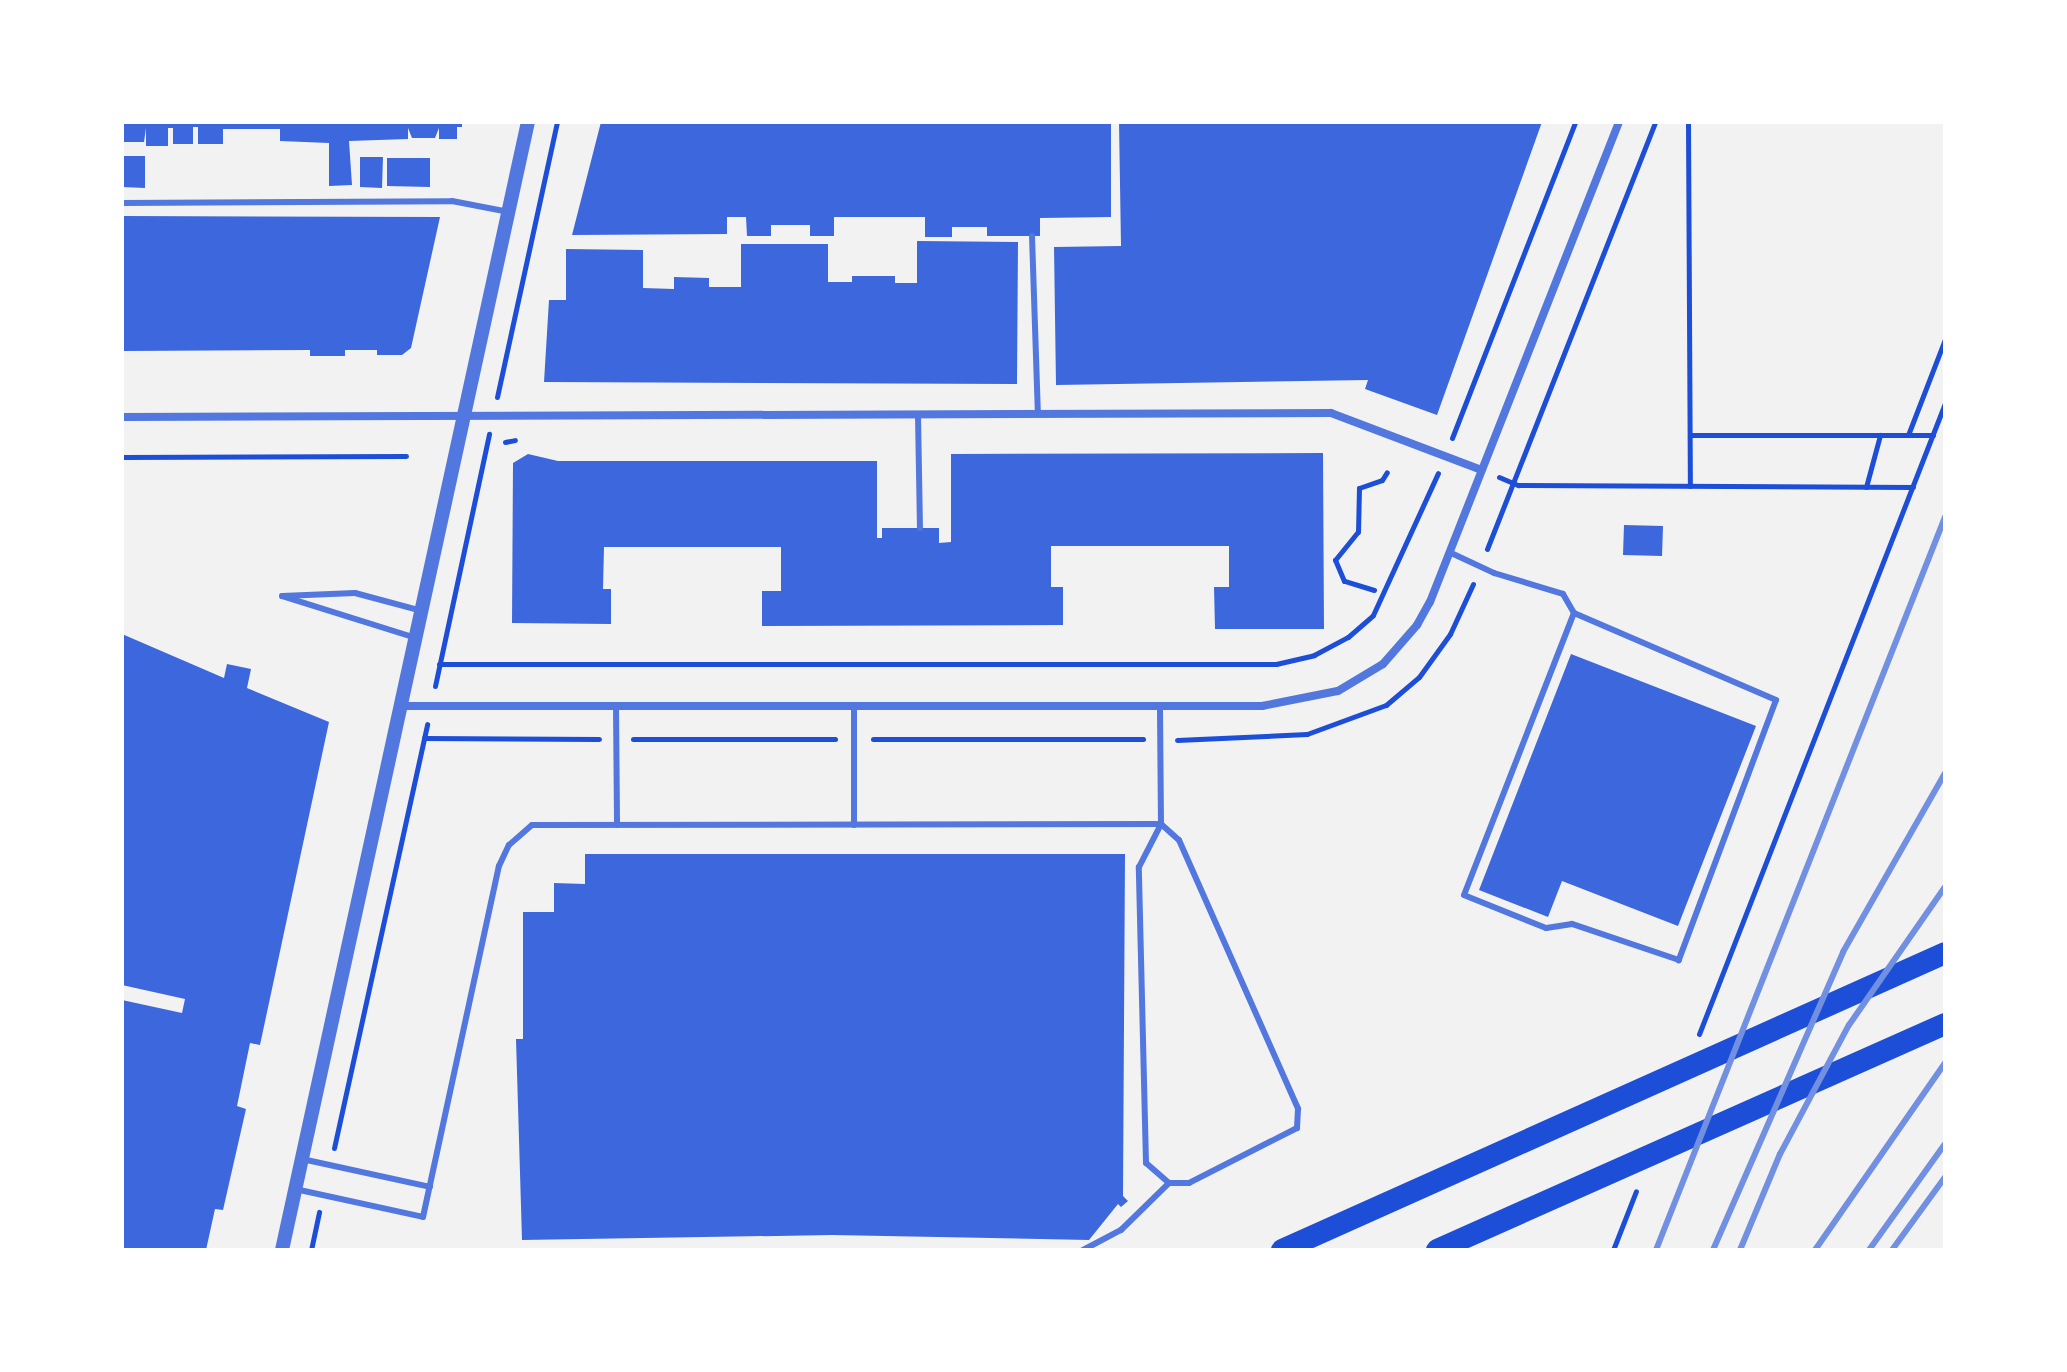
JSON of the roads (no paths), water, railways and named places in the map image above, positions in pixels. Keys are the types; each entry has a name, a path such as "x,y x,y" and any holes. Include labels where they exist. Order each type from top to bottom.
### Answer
{"highway":[{"path":"1282,1250 1945,953"},
{"path":"1437,1250 1945,1024"}],"street":[{"path":"282,1250 528,122"},
{"path":"401,706 1288,705 1338,691 1401,645 1430,602 1619,122"},
{"path":"122,417 1331,413 1482,470"}],"lane":[{"path":"122,203 452,201 509,212"},
{"path":"1032,236 1038,414"},
{"path":"918,415 920,528"},
{"path":"1449,552 1480,567 1563,594 1574,613 1776,700 1679,960 1572,924 1546,928 1464,895 1574,613"},
{"path":"416,638 282,596 355,593 422,611"},
{"path":"616,706 617,825"},
{"path":"854,706 854,825"},
{"path":"295,1189 423,1217 499,866 509,845 532,825 1161,824 1179,840 1298,1109 1297,1128 1189,1183 1169,1183 1146,1163 1139,867 1161,824 1160,706"},
{"path":"302,1159 430,1187"},
{"path":"1083,1250 1121,1230 1169,1183"}],"railway":[{"path":"1656,1250 1945,517"},
{"path":"1713,1250 1843,952 1945,773"},
{"path":"1740,1250 1780,1154 1849,1025 1945,887"},
{"path":"1815,1250 1945,1063"},
{"path":"1869,1250 1945,1144"},
{"path":"1892,1250 1945,1177"}]}
